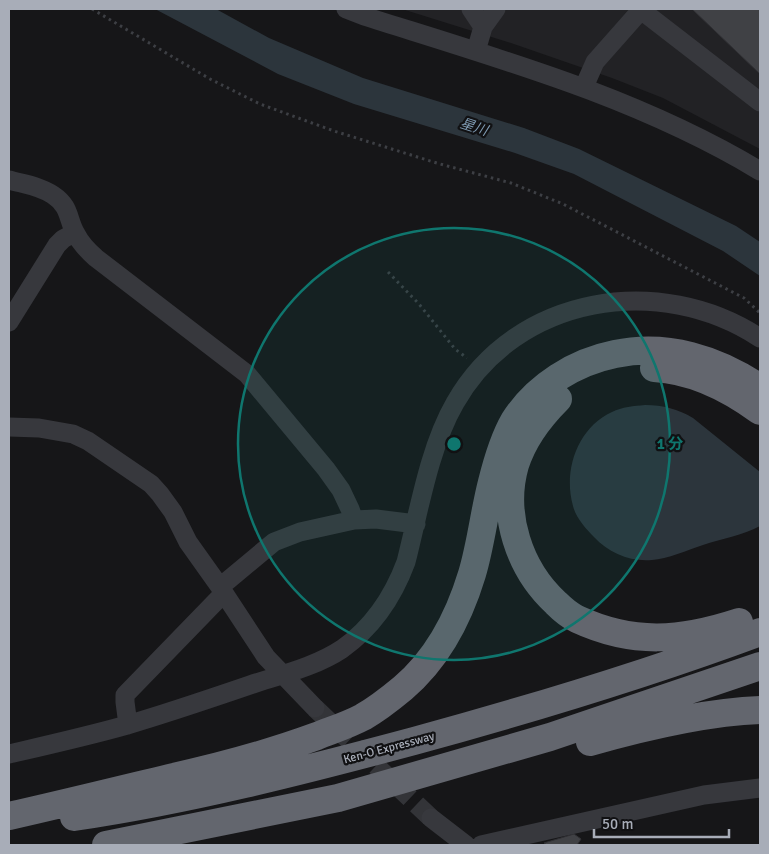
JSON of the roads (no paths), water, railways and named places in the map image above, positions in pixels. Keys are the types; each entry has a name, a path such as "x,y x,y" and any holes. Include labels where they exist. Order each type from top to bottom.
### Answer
{"highway":[{"path":"9,816 253,758 347,725 365,716 404,687 420,671 442,642 459,610 472,574 485,520 491,483 500,452 514,421 551,382 584,362 624,352 648,350 671,352 698,357 724,367 760,388"},
{"path":"760,411 743,398 711,382 659,368 618,370 594,378 575,387 559,398 537,423 520,451 515,465 511,498 515,537 524,562 546,594 575,618 616,633 662,638 702,632 760,615"},
{"name":"Ken-O Expressway","path":"9,827 120,810 329,764 483,722 635,676 760,632"},
{"path":"106,845 338,798 550,737 760,666"},
{"path":"487,755 539,757 620,734 683,720 760,710"}],"street":[{"path":"346,9 532,68 584,87 671,125 760,171"},
{"path":"471,9 483,27"},
{"path":"476,51 483,27 496,9"},
{"path":"584,87 595,62 641,10 760,102"},
{"path":"9,180 43,189 54,195 64,205 70,215 74,232 84,247 247,374 326,469 340,490 354,520"},
{"path":"9,322 57,245 74,232"},
{"path":"9,754 128,724 282,674 315,662 342,649 376,618 400,580 440,434 456,401 479,368 517,337 550,319 587,306 616,301 661,302 694,308 738,325 760,338"},
{"path":"9,427 39,428 73,434 88,441 151,484 173,512 188,542 266,657 315,708"},
{"path":"128,724 125,695 222,590 274,542 300,532 354,520 376,519 416,524"},
{"path":"481,845 704,795 760,788"},
{"path":"431,818 466,845"}],"water":[{"name":"星川","path":"155,9 216,9 269,38 363,78 524,128 579,149 736,226 760,242 760,276 723,251 574,174 515,153 354,104 278,74"},
{"path":"645,405 670,408 693,418 760,472 760,526 671,556 652,560 636,560 620,555 606,548 591,534 576,515 570,493 572,465 576,452 590,429 600,419 620,409"}],"tunnel":[{"path":"315,708 431,818"}]}
